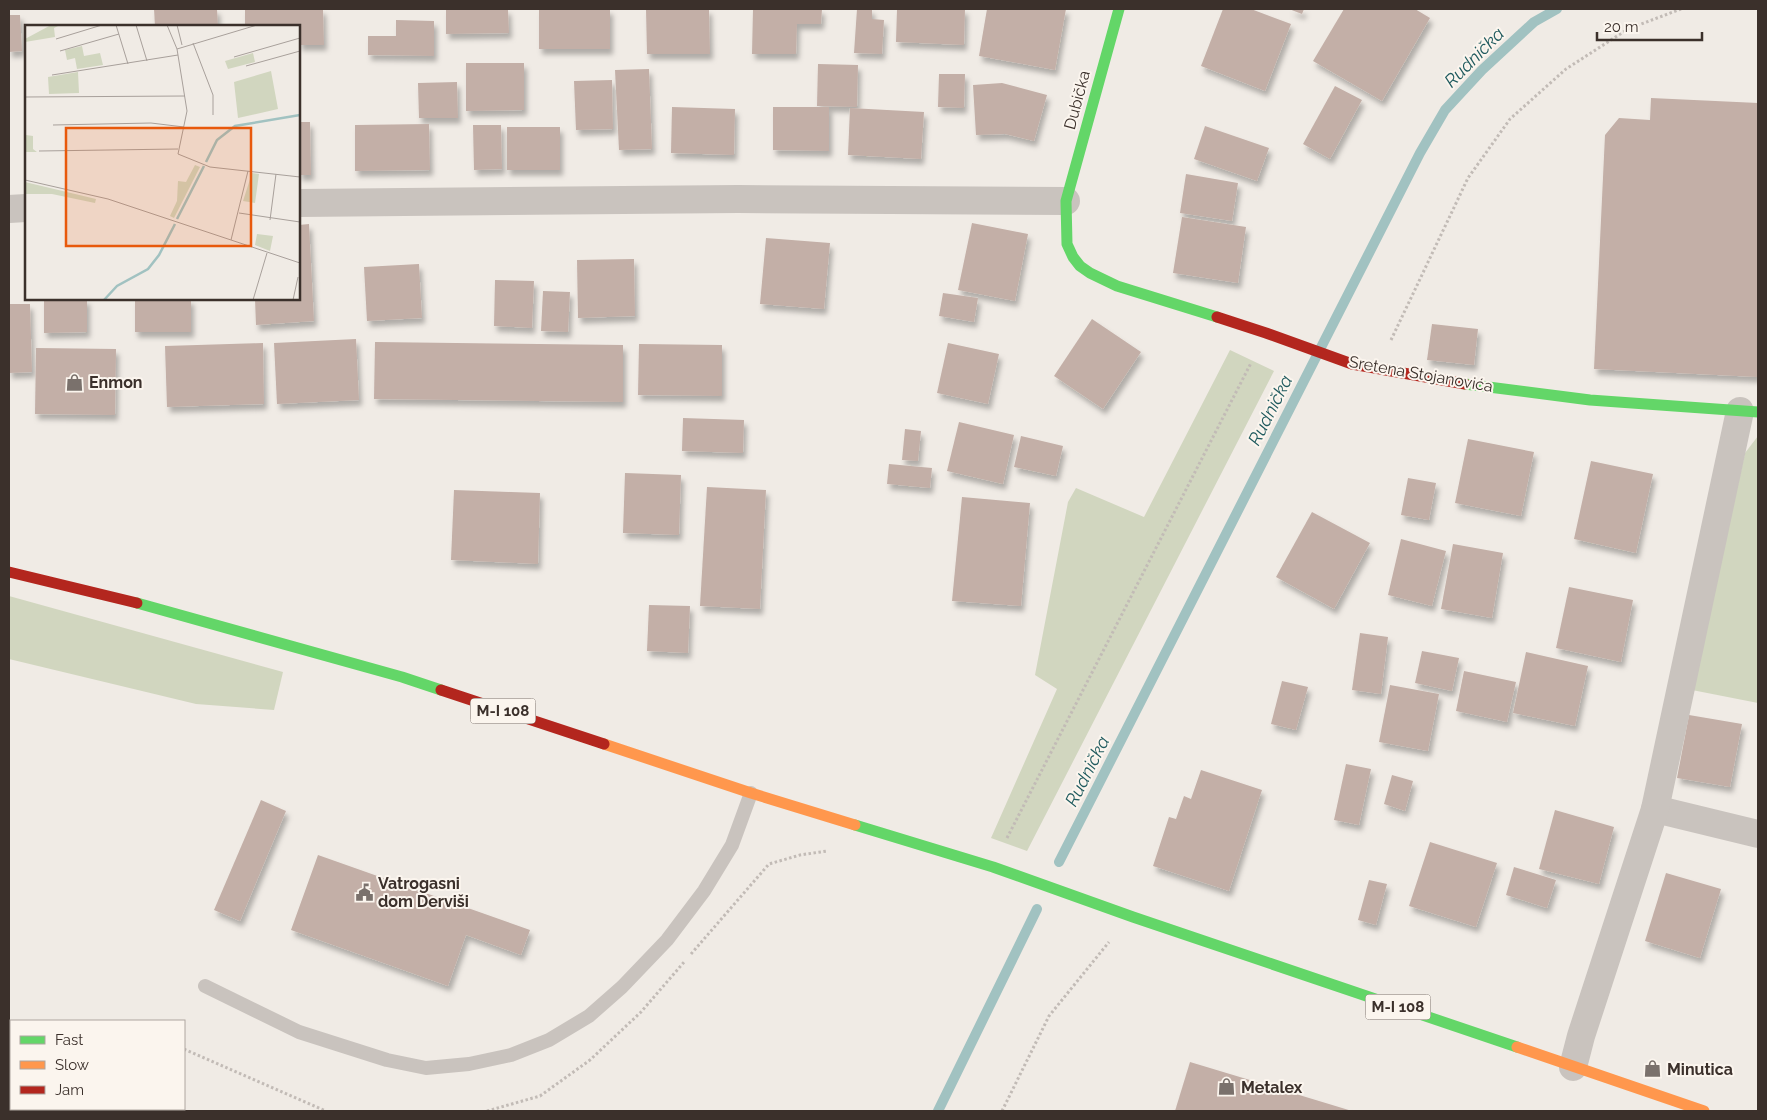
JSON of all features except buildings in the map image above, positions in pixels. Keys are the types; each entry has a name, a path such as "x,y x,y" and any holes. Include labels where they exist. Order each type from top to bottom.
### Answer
{"main road":[{"name":"Dubička","path":"1066,201 1119,9"},
{"name":"Sretena Stojanovića","path":"1066,201 1067,244 1080,266 1090,273 1117,286 1266,333 1352,364 1377,370 1467,384 1590,400 1749,412"},
{"name":"M-I 108","path":"9,572 109,595 402,677 751,793 993,867 1133,918 1704,1111"}],"street":[{"path":"300,203 728,199 1066,201"},
{"path":"9,209 25,208"},
{"path":"1572,1067 1655,808 1749,412"},
{"path":"1655,808 1758,834"}],"lane":[{"path":"205,986 299,1032 387,1060 426,1068 469,1064 511,1055 549,1040 588,1016 622,987 667,940 704,891 732,845 751,793"}],"path":[{"path":"1377,370 1468,178 1510,119 1566,69 1628,29 1681,9"},
{"path":"993,867 1266,333"},
{"path":"487,1111 540,1096 590,1060 641,1012 769,864 800,854 835,850"},
{"path":"1002,1111 1049,1016 1101,951 1133,918"},
{"path":"185,1050 326,1111"}],"green space":[{"path":"1230,350 1274,371 1027,851 991,838 1057,689 1035,675 1068,502 1076,488 1144,517"},
{"path":"1758,436 1758,703 1692,690 1745,453"},
{"path":"9,596 283,672 274,710 196,704 9,659"}],"waterway":[{"name":"Rudnička","path":"1059,862 1420,153 1445,110 1482,70 1534,22 1557,9"},
{"name":"Rudnička","path":"938,1111 1037,909"}],"traffic: fast":[{"path":"1119,9 1066,201 1067,244 1080,266 1090,273 1117,286 1217,317"},
{"path":"1465,384 1590,400 1758,412"},
{"path":"137,603 402,677 441,690"},
{"path":"855,825 993,867 1133,917 1517,1047"}],"traffic: slow":[{"path":"604,744 855,825"},
{"path":"1517,1047 1704,1111"}],"traffic: jam":[{"path":"1217,317 1352,364 1465,384"},
{"path":"9,572 137,603"},
{"path":"441,690 604,744"}],"place":[{"name":"Enmon","path":"75,382"},
{"name":"Vatrogasni dom Derviši","path":"364,892"},
{"name":"Minutica","path":"1653,1069"},
{"name":"Metalex","path":"1227,1087"}]}
